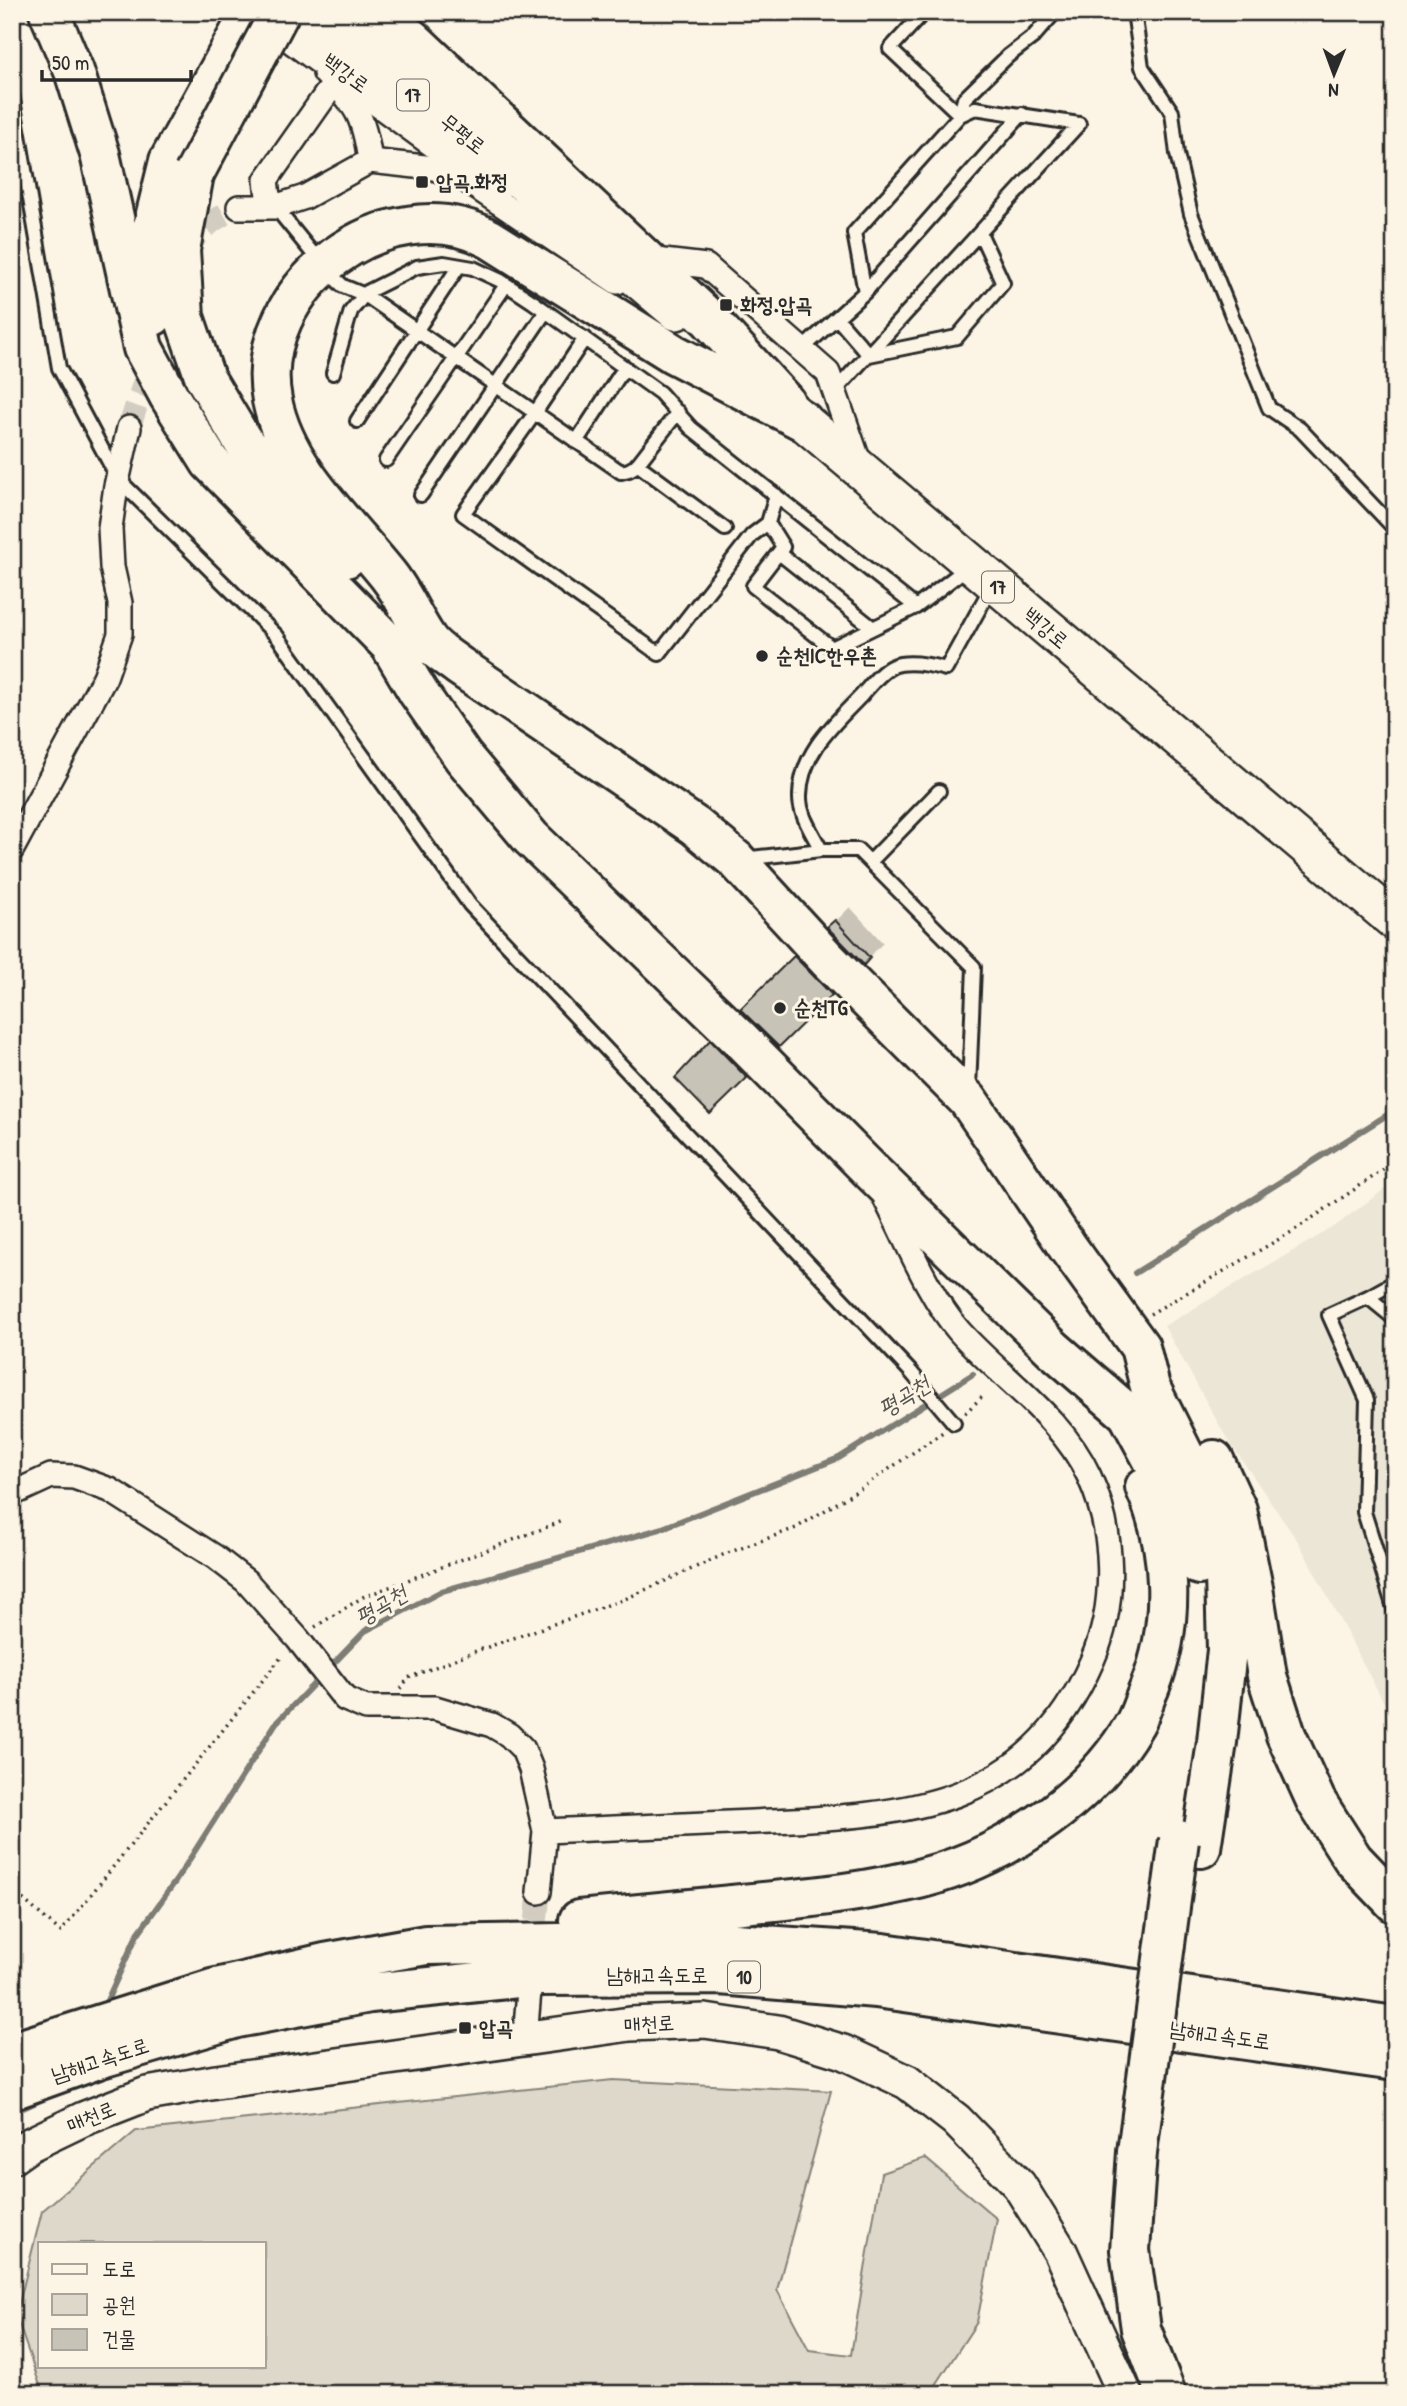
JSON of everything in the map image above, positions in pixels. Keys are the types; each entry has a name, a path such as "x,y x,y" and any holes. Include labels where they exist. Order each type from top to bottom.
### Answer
{"highway":[{"path":"49,12 75,71 100,154 143,348 210,462 390,645 418,692 463,757 531,838 739,1038 1053,1349 1128,1414 1181,1513 1202,1573 1206,1638 1195,1737 1190,1844 1149,2154 1130,2250 1141,2329 1166,2394"},
{"path":"169,396 153,315 150,238 251,12"},
{"path":"378,12 413,40 709,319 803,421"},
{"path":"297,22 181,167 180,250 184,317 205,378 242,440 303,515 428,642 459,666 695,826 736,860 827,959 968,1100 1069,1249 1145,1330 1200,1430 1237,1510 1267,1676 1286,1735 1311,1790 1353,1859 1395,1903"},
{"name":"무평로","path":"297,22 518,178"},
{"path":"428,642 391,579 300,467 282,435 275,415 271,396 272,352 279,324 295,296 311,276 329,260 366,239 394,230 440,225 477,232 674,354 803,421"},
{"path":"1145,1330 1150,1387 1206,1499 1225,1575 1227,1650 1217,1742 1190,1844"},
{"path":"426,1945 568,1921 836,1894 908,1882 967,1863 1016,1838 1064,1805 1106,1764 1136,1722 1156,1673 1167,1619 1167,1563 1153,1503 1129,1449 1095,1385"},
{"name":"남해고속도로","path":"15,2076 57,2037 122,2016 212,1989 325,1963 426,1945 721,1942 883,1953 1395,2026"},
{"name":"남해고속도로","path":"15,2076 98,2059 237,2018 370,1993 538,1976 720,1975 876,1988 1395,2061"},
{"path":"1312,2048 1395,2075"},
{"path":"1149,2154 1153,2248 1164,2324 1193,2394"}],"main road":[{"name":"백강로","path":"262,12 297,22 511,194 603,250"},
{"name":"백강로","path":"344,12 441,94 518,178 668,303 982,574 1395,921"},
{"name":"매천로","path":"12,2157 29,2145 83,2119 147,2094 230,2080 629,2024 705,2021 778,2032 843,2052 907,2082 956,2120 1020,2185 1060,2251 1125,2394"}],"street":[{"path":"297,22 314,62 342,90 358,111 365,127 370,161"},
{"path":"275,207 268,196 266,180 327,93"},
{"path":"239,208 275,207 305,197 370,161 434,168 464,179 629,289 668,303"},
{"path":"603,250 645,259 706,266 828,373 862,471"},
{"path":"12,849 105,677 120,634 120,603 112,568 110,528 129,428"},
{"path":"545,1831 853,1817 924,1806 974,1788 1010,1767 1039,1743 1064,1714 1079,1689 1098,1647 1110,1593 1105,1528 1093,1485 1080,1459 1050,1421 958,1330 941,1306 872,1172"},
{"path":"12,1494 51,1476 74,1477 110,1490 215,1557 246,1581 345,1699 366,1708 435,1708 492,1725 509,1735 523,1749 531,1769 545,1831 539,1892"},
{"path":"525,2037 529,1991"}],"lane":[{"path":"925,12 890,49 960,115"},
{"path":"960,115 964,99 1008,56 1032,37 1055,12"},
{"path":"1134,12 1142,66 1171,112 1177,154 1191,214 1269,408 1300,429 1395,528"},
{"path":"12,94 59,368 118,479 277,636 470,905 910,1371 954,1423"},
{"path":"834,392 1079,124 975,108 960,115 854,233 865,292"},
{"path":"801,350 865,292 1023,114"},
{"path":"275,207 314,255"},
{"path":"869,355 957,337 1003,283 980,233"},
{"path":"332,373 351,311 365,295 417,267 444,263 472,268 506,285 546,311 660,393 691,428 916,607"},
{"path":"357,421 459,266"},
{"path":"332,275 343,286 365,295 621,472 638,464 678,412"},
{"path":"386,460 506,285"},
{"path":"422,495 546,311"},
{"path":"837,318 869,355"},
{"path":"585,338 463,514 659,654 752,535 768,523 776,495"},
{"path":"576,442 625,367"},
{"path":"638,464 725,529"},
{"path":"768,523 783,547 753,586 832,648 982,574"},
{"path":"779,553 873,628"},
{"path":"821,849 802,814 800,797 802,778 812,754 828,730 893,666 911,664 946,669 982,574"},
{"path":"870,862 939,791"},
{"path":"736,860 821,849 858,850 974,967 968,1100"},
{"path":"1395,1282 1329,1315 1367,1400 1364,1512 1395,1611"},
{"path":"1368,1297 1395,1319"}],"path":[{"path":"1145,1330 1395,1162"},
{"path":"388,1707 408,1678 465,1655 625,1599 725,1554 796,1528 860,1489 954,1423 984,1395"},
{"path":"12,1890 61,1932 300,1643 363,1597 563,1521"}],"shaded area":[{"path":"1395,1181 1395,1766 1389,1712 1299,1543 1226,1437 1164,1326 1334,1227"}],"green space":[{"path":"613,2080 831,2091 777,2290 809,2350 851,2355 881,2173 925,2158 997,2219 977,2322 930,2394 43,2394 16,2316 42,2211 136,2131"}],"building":[{"path":"835,920 870,958 864,965 827,927"},
{"path":"794,956 832,995 779,1047 740,1009"},
{"path":"710,1040 747,1078 710,1114 675,1078"}],"waterway":[{"name":"평곡천","path":"1135,1273 1395,1110"},
{"name":"평곡천","path":"104,2007 137,1935 177,1879 276,1723 365,1631 442,1591 660,1529 839,1458 973,1374"},
{"name":"평곡천","path":"12,2113 52,2095"}],"tunnel":[{"path":"186,255 200,232 222,215 239,207"},
{"path":"129,428 152,358"},
{"path":"533,1955 539,1892"}],"place":[{"name":"압곡.화정","path":"422,182"},
{"name":"화정.압곡","path":"726,305"},
{"name":"순천IC한우촌","path":"762,656"},
{"name":"순천TG","path":"780,1008"},
{"name":"압곡","path":"465,2028"}]}
